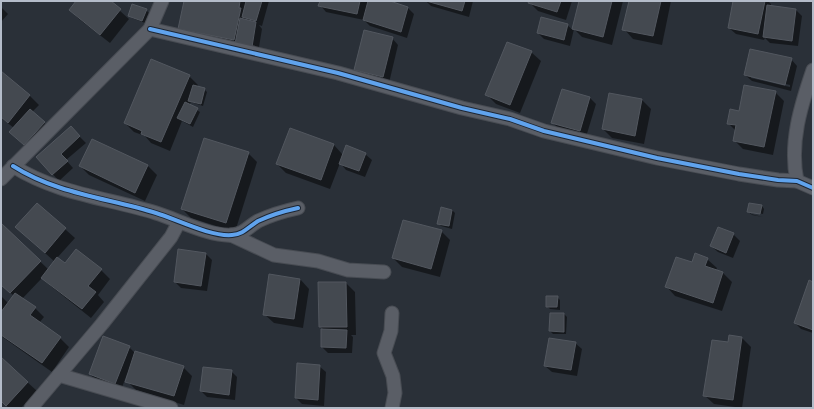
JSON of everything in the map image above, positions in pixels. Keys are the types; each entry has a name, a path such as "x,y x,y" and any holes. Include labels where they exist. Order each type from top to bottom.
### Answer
{"street":[{"path":"1,180 13,166 150,29 162,1"},
{"path":"150,29 338,74 462,108 510,119 544,131 657,158 739,174 778,180 797,181 813,188"},
{"path":"797,181 794,168 794,146 798,121 813,70"},
{"path":"13,166 30,177 67,191 157,213 179,222 214,233 231,235 274,255 318,261 348,270 384,272"},
{"path":"231,235 244,232 257,222 272,215 298,208"},
{"path":"30,408 102,324 171,237 179,222"},
{"path":"392,313 390,331 384,353 393,376 396,393 392,408"},
{"path":"58,375 171,408"}],"building":[{"path":"76,1 111,1 121,9 100,35 69,10"},
{"path":"184,1 240,1 239,8 241,8 234,40 178,29"},
{"path":"246,1 262,1 256,21 242,17"},
{"path":"320,1 360,1 357,14 318,6"},
{"path":"368,1 390,1 408,7 401,32 363,20"},
{"path":"426,1 465,1 462,11"},
{"path":"529,1 561,1 557,12 528,3"},
{"path":"579,1 612,1 603,37 572,29"},
{"path":"629,1 661,1 653,36 622,30"},
{"path":"733,1 765,1 758,34 728,28"},
{"path":"132,4 147,9 142,21 128,16"},
{"path":"767,5 796,9 792,41 763,37"},
{"path":"541,17 568,24 564,40 537,33"},
{"path":"240,18 256,22 252,47 235,44"},
{"path":"364,30 393,37 383,77 354,70"},
{"path":"507,42 532,51 510,105 485,95"},
{"path":"750,49 792,58 785,85 744,75"},
{"path":"151,59 190,75 161,142 141,134 142,131 124,123"},
{"path":"1,71 30,95 8,123 1,117"},
{"path":"193,85 205,88 201,104 188,101"},
{"path":"744,85 776,91 764,147 733,141 736,125 727,124 730,109 739,111"},
{"path":"562,89 590,97 580,131 551,123"},
{"path":"609,93 642,99 635,136 602,129"},
{"path":"185,102 198,108 190,124 177,118"},
{"path":"30,109 45,122 24,145 9,132"},
{"path":"71,126 80,136 61,154 68,161 52,175 36,157"},
{"path":"290,128 334,144 321,180 276,164"},
{"path":"204,138 249,152 226,223 181,209"},
{"path":"92,139 148,165 135,193 79,166"},
{"path":"346,145 366,153 359,171 339,164"},
{"path":"37,203 66,228 45,253 15,227"},
{"path":"749,203 762,205 760,214 747,212"},
{"path":"441,207 452,210 449,226 437,224"},
{"path":"403,220 442,230 431,269 392,258"},
{"path":"1,223 41,261 10,293 1,285"},
{"path":"718,227 734,233 726,253 710,246"},
{"path":"76,249 102,269 88,286 96,292 82,309 41,278 57,257 65,263"},
{"path":"178,249 206,253 201,286 174,282"},
{"path":"695,253 708,258 705,266 723,272 713,303 665,287 676,257 692,262"},
{"path":"269,274 300,279 294,319 263,315"},
{"path":"809,280 813,282 813,330 794,323"},
{"path":"318,282 346,282 347,327 319,327"},
{"path":"15,293 36,307 30,315 61,337 42,363 1,335 1,312"},
{"path":"546,296 558,296 557,307 546,307"},
{"path":"550,313 564,313 564,332 549,331"},
{"path":"321,329 347,330 346,348 321,347"},
{"path":"729,335 742,337 733,400 703,396 712,340 728,342"},
{"path":"103,336 130,346 115,384 89,374"},
{"path":"549,338 576,342 571,370 544,366"},
{"path":"135,351 184,366 174,396 125,382"},
{"path":"1,357 28,382 6,406 1,401"},
{"path":"297,363 320,365 318,400 295,398"},
{"path":"203,367 232,370 229,395 200,391"}],"cycle path":[{"path":"150,29 338,73 462,108 510,119 544,131 657,158 739,174 778,180 797,181 813,188"},
{"path":"13,166 47,183 65,189 156,213 204,230 224,235 240,233 258,221 278,213 298,208"}]}
